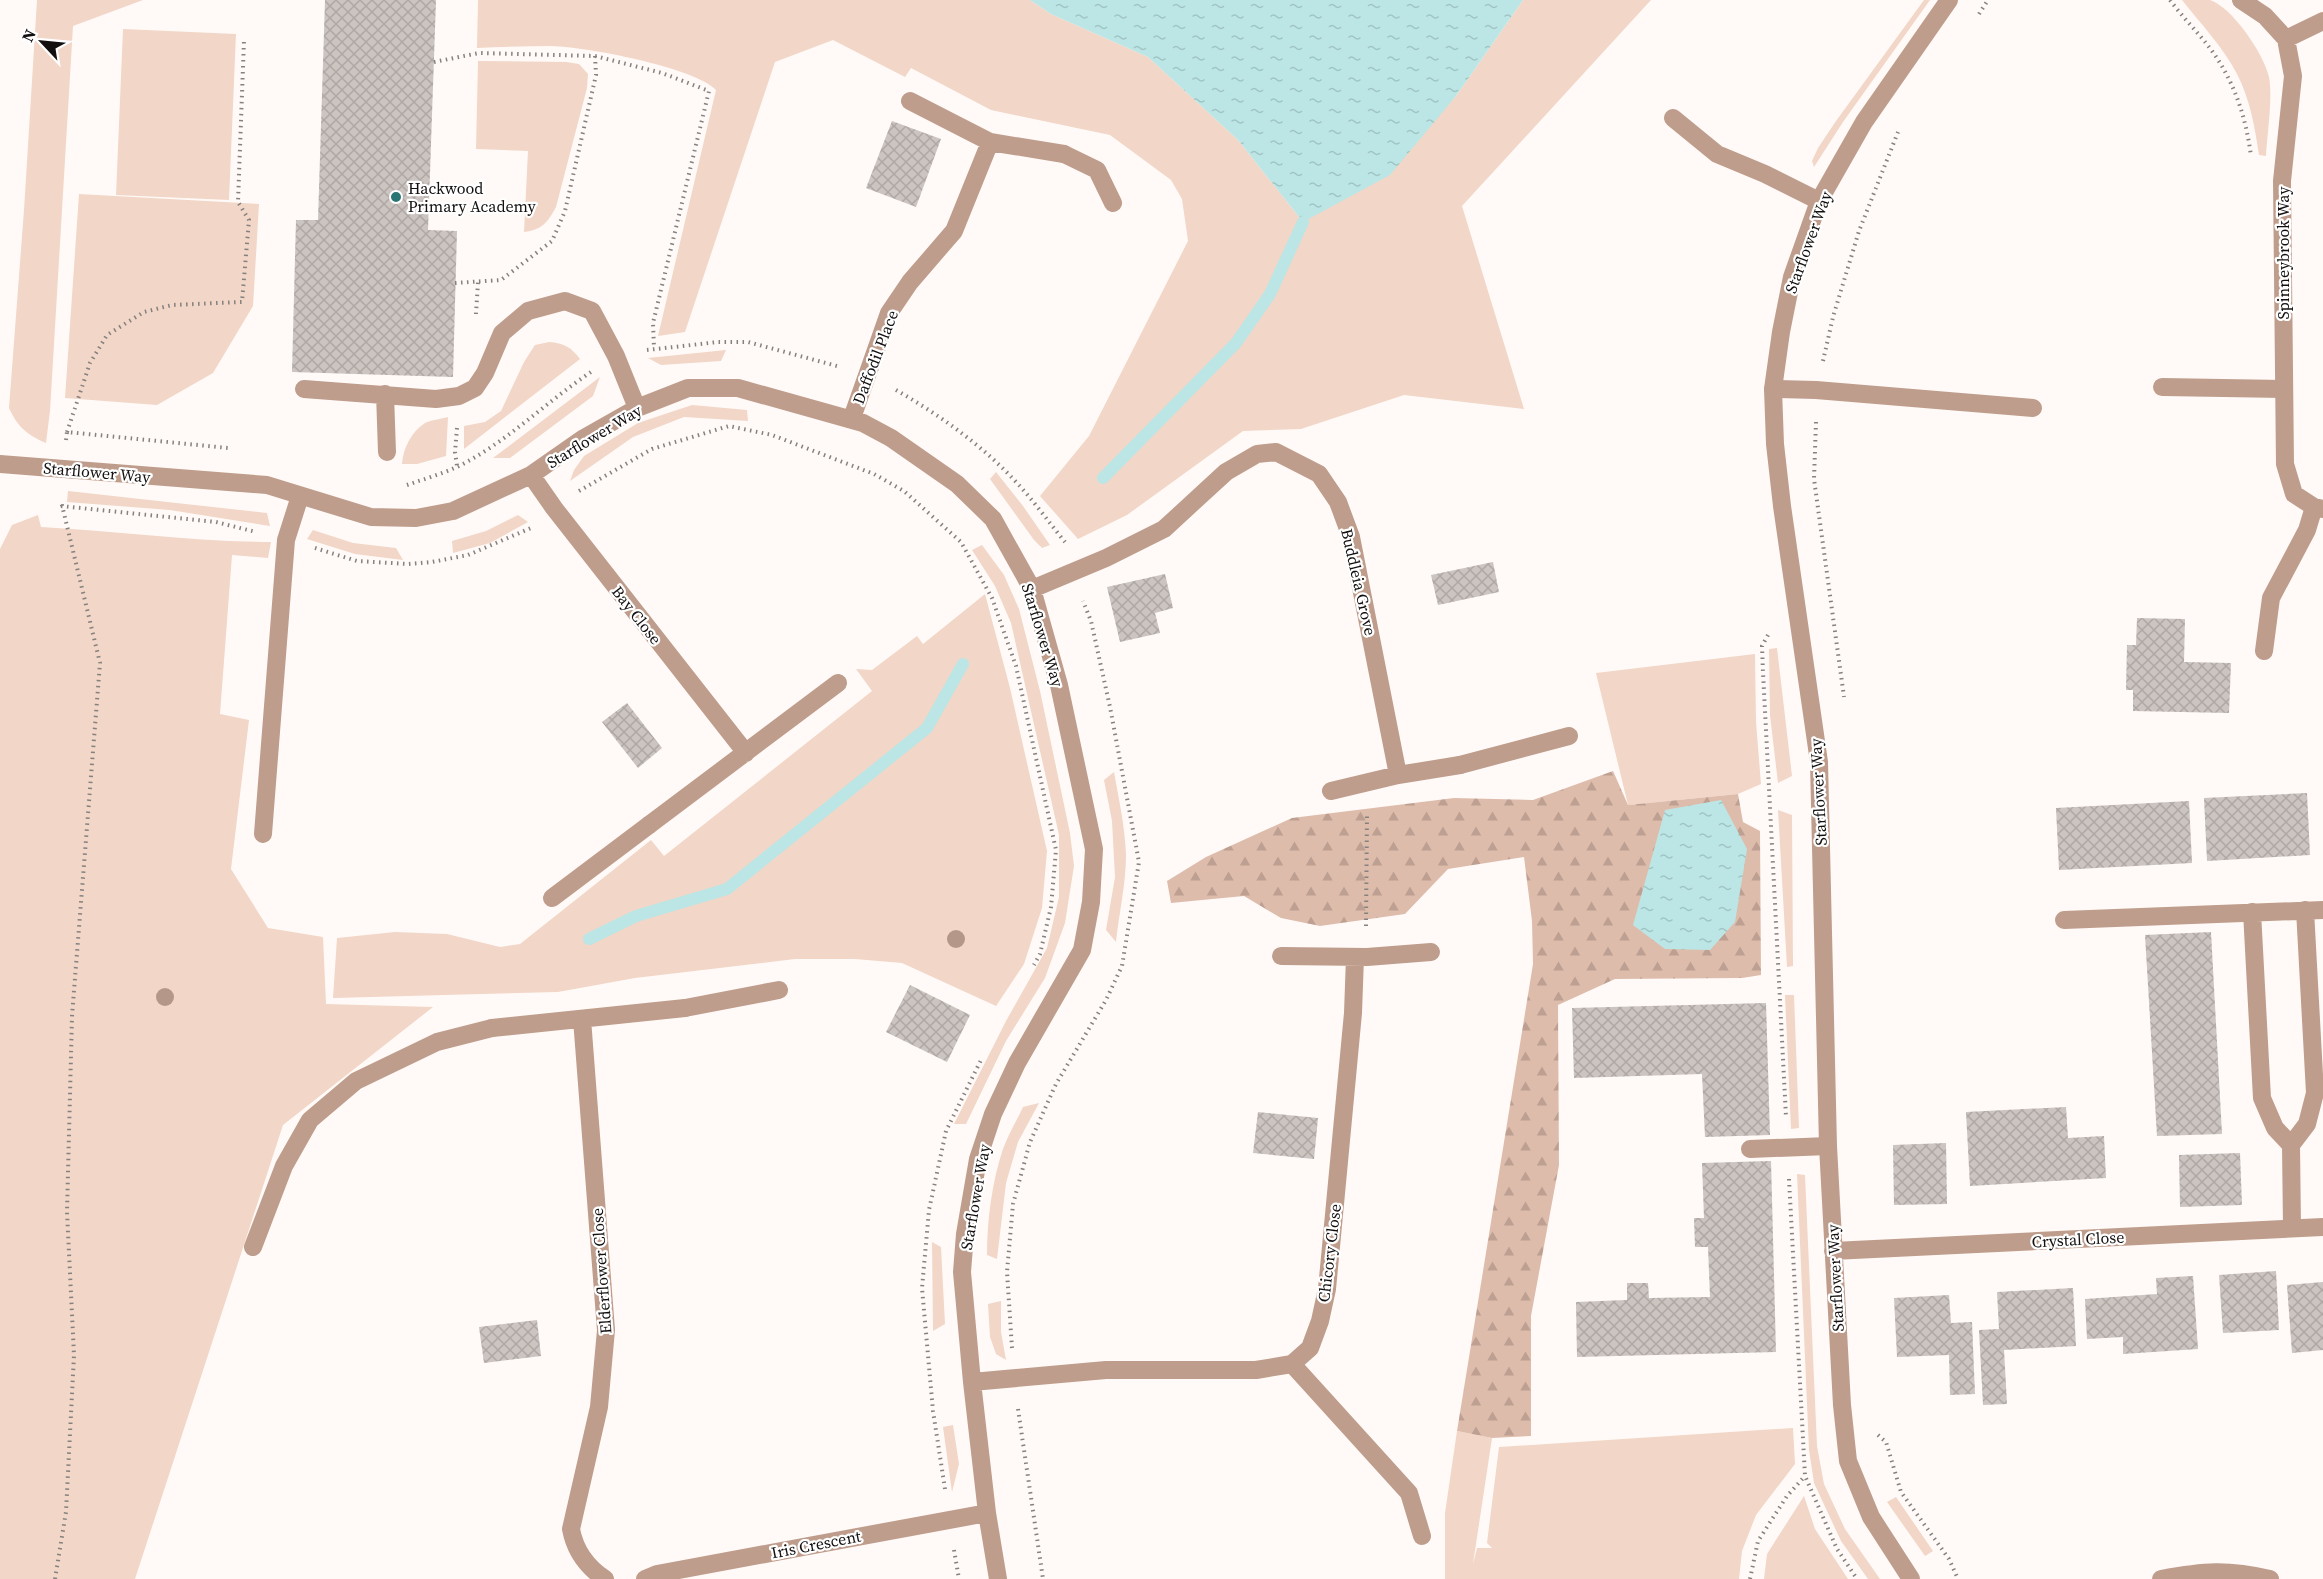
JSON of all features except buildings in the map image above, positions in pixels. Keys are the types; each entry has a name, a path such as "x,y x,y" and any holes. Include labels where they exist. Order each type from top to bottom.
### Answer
{"street":[{"name":"Starflower Way","path":"1911,1579 1871,1517 1848,1461 1842,1405 1828,1146 1819,762 1775,444 1773,389 1792,277 1819,201 1864,122 1949,0"},
{"path":"2241,0 2265,16 2286,39 2323,21"},
{"name":"Spinneybrook Way","path":"2286,39 2293,76 2282,181 2285,464 2294,494 2318,508"},
{"path":"910,101 990,142 1064,154 1097,170 1113,203"},
{"path":"1673,118 1717,154 1765,174 1819,201"},
{"name":"Daffodil Place","path":"852,418 889,313 910,282 954,231 990,142"},
{"path":"304,389 436,399 459,396 475,387 485,373 502,333 528,311 565,301 592,311 616,356 637,408"},
{"name":"Starflower Way","path":"0,464 267,485 371,517 416,518 453,511 531,475 584,438 637,408 688,388 738,387 852,418 891,438 957,484 993,519 1032,589 1059,685 1094,849 1091,902 1082,950 1017,1063 993,1114 978,1159 965,1234 962,1272 972,1382 987,1513 998,1579"},
{"path":"2162,387 2284,389"},
{"path":"1773,389 1816,390 2033,408"},
{"path":"386,394 387,452"},
{"name":"Buddleia Grove","path":"1032,589 1072,573 1164,529 1226,472 1257,454 1276,452 1318,474 1338,502 1351,537 1398,775"},
{"name":"Bay Close","path":"531,475 554,508 746,753"},
{"path":"263,834 286,540 300,495"},
{"path":"2264,651 2271,598 2318,508"},
{"path":"552,898 838,683"},
{"path":"1331,791 1398,775 1460,765 1569,736"},
{"path":"2064,920 2314,910 2315,1093 2307,1124 2291,1145 2292,1228"},
{"path":"2252,912 2262,1098 2274,1128 2291,1145"},
{"path":"1281,956 1361,957 1431,952"},
{"name":"Chicory Close","path":"1292,1364 1310,1348 1320,1320 1327,1289 1353,1013 1361,957"},
{"path":"253,1247 284,1166 310,1120 356,1081 437,1042 492,1028 685,1008 779,990"},
{"name":"Elderflower Close","path":"582,1019 606,1330 600,1407 571,1529 573,1542 590,1568 605,1579"},
{"path":"1750,1149 1828,1146"},
{"name":"Crystal Close","path":"1833,1251 2323,1227"},
{"path":"972,1382 1106,1370 1256,1370 1292,1364 1409,1493 1422,1536"},
{"name":"Iris Crescent","path":"645,1579 657,1574 987,1513"},
{"path":"2161,1579 2197,1572 2239,1571 2270,1579"}],"path":[{"path":"1976,19 1988,0"},
{"path":"2170,0 2213,52 2236,95 2247,124 2251,158"},
{"path":"67,432 90,363 107,335 144,312 172,305 242,302 249,220 238,202 244,40"},
{"path":"434,62 479,53 595,56 662,73 709,92 653,323 654,348"},
{"path":"455,283 501,280 552,241 567,200 596,75 595,56"},
{"path":"1844,700 1814,479 1816,390 1833,317 1859,231 1897,133 1904,123"},
{"path":"554,508 582,488 652,449 729,426 772,435 874,474 904,491 961,543 992,598 1016,666 1056,850 1051,907 1040,954 1030,972"},
{"path":"55,1579 66,1512 74,1355 67,1212 72,1016 100,663 61,506 61,469"},
{"path":"1042,1579 1014,1379 1007,1272 1013,1204 1030,1142 1052,1094 1106,1000 1122,966 1139,862 1110,707 1090,621 1072,573"},
{"path":"1794,583 1762,646 1805,1476 1837,1549 1857,1579"},
{"path":"1361,957 1369,783"},
{"path":"959,1579 933,1411 922,1288 929,1209 946,1131 984,1054"},
{"path":"1869,1427 1886,1442 1901,1492 1949,1559 1958,1579"},
{"path":"1750,1579 1758,1541 1787,1496 1805,1476"}],"shaded area":[{"path":"37,0 143,0 73,26 50,411 46,443 23,429 9,408"},
{"path":"478,0 1030,0 1051,14 1148,57 1238,140 1303,222 1456,96 1523,0 1651,0 1462,206 1524,409 1404,395 1301,429 1243,431 1127,515 1078,539 1040,496 1089,436 1188,241 1182,199 1171,180 1110,135 991,110 911,68 905,77 833,40 775,62 685,332 658,336 716,90 686,74 613,54 552,46 477,48"},
{"path":"1924,0 1930,0 1843,122 1814,167 1812,161 1818,148"},
{"path":"2182,0 2210,0 2219,4 2246,32 2261,56 2270,86 2266,156 2259,155 2249,103 2237,74 2218,45"},
{"path":"123,29 236,34 229,200 116,195"},
{"path":"478,61 566,62 579,64 588,74 587,88 556,207 547,221 535,229 524,232 528,151 476,149"},
{"path":"79,194 259,204 253,306 213,373 157,405 65,398"},
{"path":"549,342 567,346 580,359 464,449 464,426 485,422 501,411 524,362 535,345"},
{"path":"726,350 721,361 661,365 648,358"},
{"path":"600,377 593,396 510,458 493,458"},
{"path":"692,405 747,410 748,421 684,417 633,437 570,481 574,470 584,456 638,423"},
{"path":"448,417 446,456 417,464 402,464 406,447 416,431 425,423"},
{"path":"996,472 1050,545 1042,548 1034,540 990,479"},
{"path":"68,491 267,513 270,526 170,510 67,502"},
{"path":"38,515 41,527 271,542 268,558 232,555 220,714 249,720 231,869 268,928 323,937 326,1004 433,1007 283,1125 135,1579 0,1579 0,549 12,525"},
{"path":"518,515 528,522 490,543 453,553 452,541 486,531"},
{"path":"313,530 353,543 396,548 403,560 355,554 307,539"},
{"path":"982,545 1004,575 1019,609 1040,691 1070,833 1074,866 1065,923 1045,978 1006,1041 966,1124 954,1124 1006,1021 1047,948 1059,897 1059,835 1011,623 995,586 972,550"},
{"path":"985,594 1010,688 1047,851 1042,908 1024,964 996,1006 902,963 855,959 795,959 635,978 558,992 333,998 337,938 395,932 447,934 500,947 520,944 651,840 664,856 872,691 856,669 872,670 917,636 923,644"},
{"path":"1777,648 1792,776 1778,783 1770,715 1769,649"},
{"path":"1755,654 1756,722 1761,784 1738,794 1628,805 1596,673"},
{"path":"1114,772 1126,855 1116,942 1106,930 1115,877 1112,821 1104,780"},
{"path":"1778,810 1792,815 1793,966 1787,967"},
{"path":"1785,995 1794,995 1799,1128 1791,1129"},
{"path":"1039,1103 1018,1142 1006,1183 997,1259 987,1255 987,1242 991,1201 999,1162 1023,1107"},
{"path":"1797,1174 1805,1175 1817,1446 1824,1484 1845,1529 1880,1579 1868,1579 1841,1541 1814,1483 1809,1450"},
{"path":"932,1242 941,1247 945,1324 933,1331"},
{"path":"1001,1301 1001,1332 1006,1360 996,1354 990,1337 988,1304"},
{"path":"953,1425 959,1464 952,1492 943,1427"},
{"path":"1793,1428 1795,1464 1756,1515 1742,1551 1739,1579 1445,1579 1445,1513 1457,1431 1492,1438 1473,1564 1477,1548 1492,1548 1487,1543 1499,1447"},
{"path":"1804,1496 1815,1529 1848,1579 1764,1579 1767,1554"},
{"path":"1896,1497 1933,1551 1925,1556 1887,1502"}],"green space":[{"path":"1613,771 1628,805 1738,794 1743,822 1760,831 1761,975 1742,978 1615,979 1558,1005 1559,1165 1531,1316 1531,1436 1492,1438 1457,1431 1533,964 1532,921 1524,857 1448,869 1405,914 1320,926 1281,918 1244,896 1171,903 1167,881 1206,857 1292,818 1454,798 1533,800"}],"water":[{"path":"1030,0 1523,0 1456,96 1390,175 1303,222 1238,140 1148,57 1051,14"},
{"path":"1721,800 1747,849 1735,922 1710,950 1665,949 1633,925 1665,810"}],"waterway":[{"path":"1103,478 1236,343 1270,294 1303,222"},
{"path":"589,939 636,916 727,889 927,728 963,664"}],"place":[{"name":"Hackwood Primary Academy","path":"396,197"}]}
